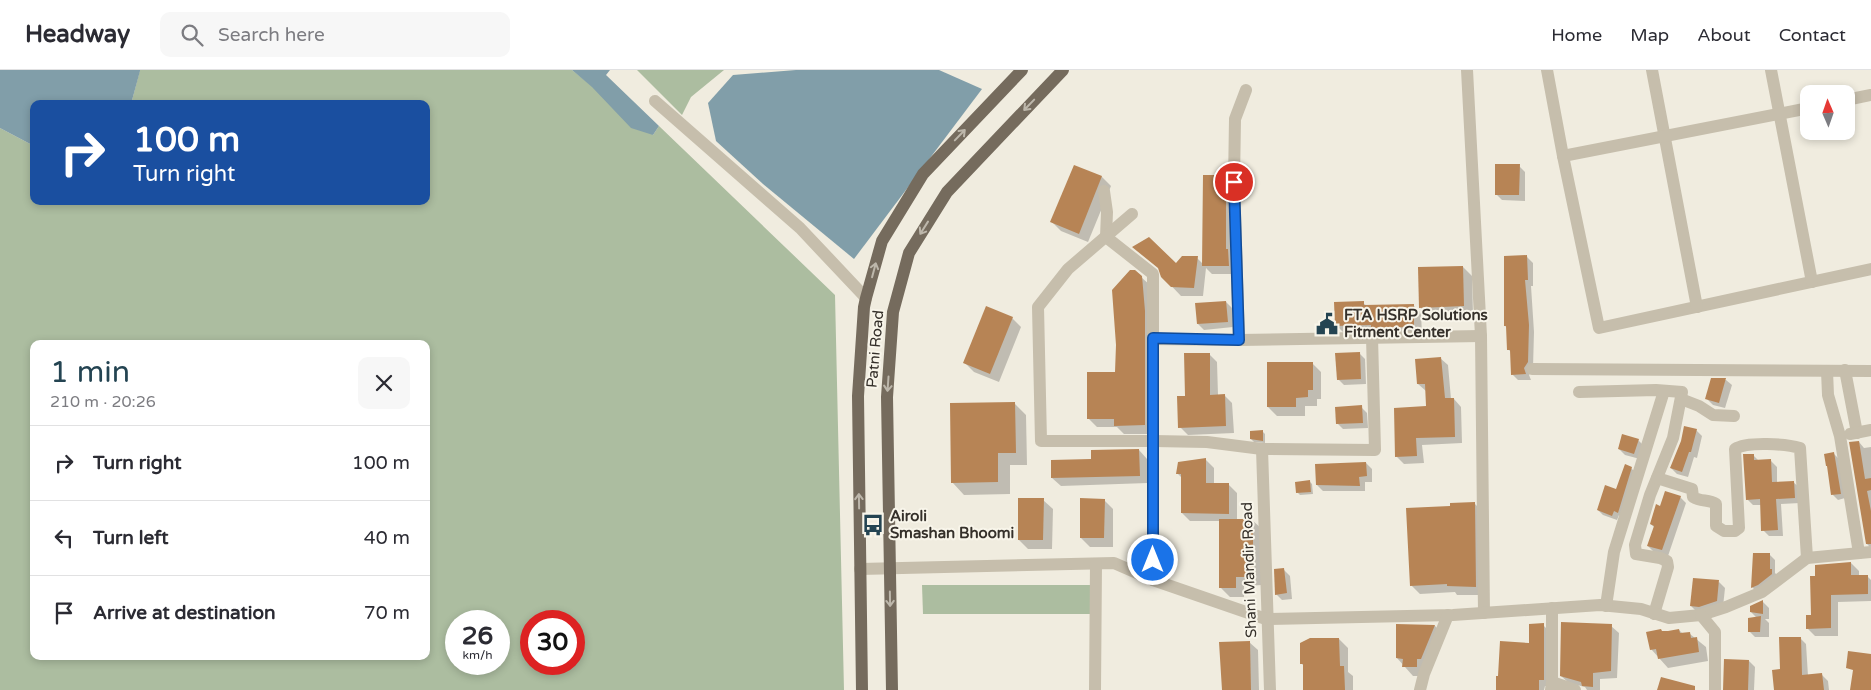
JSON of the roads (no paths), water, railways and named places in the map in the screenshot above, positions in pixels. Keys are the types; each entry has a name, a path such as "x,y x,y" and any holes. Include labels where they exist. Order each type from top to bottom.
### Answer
{"main road":[{"name":"Patni Road","path":"862,690 858,396 866,298 882,241 923,174 1022,70"},
{"name":"Patni Road","path":"892,690 887,397 893,312 909,253 947,192 1063,70"}],"street":[{"path":"1467,70 1481,336 1484,613"},
{"path":"1547,70 1562,156 1599,328 1871,269"},
{"path":"1652,70 1697,307"},
{"path":"1771,70 1812,282"},
{"path":"1239,340 1234,182 1235,119 1246,90"},
{"path":"1855,98 1871,95"},
{"path":"655,101 800,228 866,298"},
{"path":"1562,156 1800,110"},
{"path":"1104,191 1107,212 1106,237"},
{"path":"1132,214 1068,270 1038,307 1041,441 1154,440 1207,442 1262,449 1375,450 1372,337"},
{"path":"1106,237 1153,274 1153,580"},
{"path":"1153,338 1239,340 1481,336"},
{"path":"1532,369 1871,371"},
{"path":"1845,370 1857,433"},
{"path":"860,569 1114,563 1153,580 1266,619 1448,615 1606,606 1641,609 1669,618 1702,615 1762,592 1806,558 1865,553 1840,436 1828,395 1827,371"},
{"path":"1579,392 1664,390 1682,392 1673,438 1657,478 1635,545 1636,554 1667,561 1668,567 1654,614"},
{"path":"1606,606 1614,552 1664,390"},
{"path":"1681,399 1713,415 1734,416"},
{"path":"1840,436 1871,430"},
{"path":"1657,478 1692,489 1693,497 1698,500 1713,501 1716,504 1716,526 1724,531 1735,531 1739,528 1735,449 1744,445 1792,446 1800,448 1806,558"},
{"name":"Shani Mandir Road","path":"1262,449 1266,619 1270,690"},
{"path":"1096,564 1096,690"},
{"path":"1552,608 1552,686 1576,690"},
{"path":"1420,690 1424,674 1448,615"},
{"path":"1702,615 1715,632 1715,690"}],"water":[{"path":"0,70 140,70 132,100 30,100 30,144 0,128"},
{"path":"572,70 610,70 606,75 659,126 653,135 631,128 592,87"},
{"path":"796,70 939,70 982,89 854,259 763,184 716,141 708,103 733,75"}],"place":[{"name":"FTA HSRP Solutions Fitment Center","path":"1327,324"},
{"name":"Airoli Smashan Bhoomi","path":"873,525"}]}
